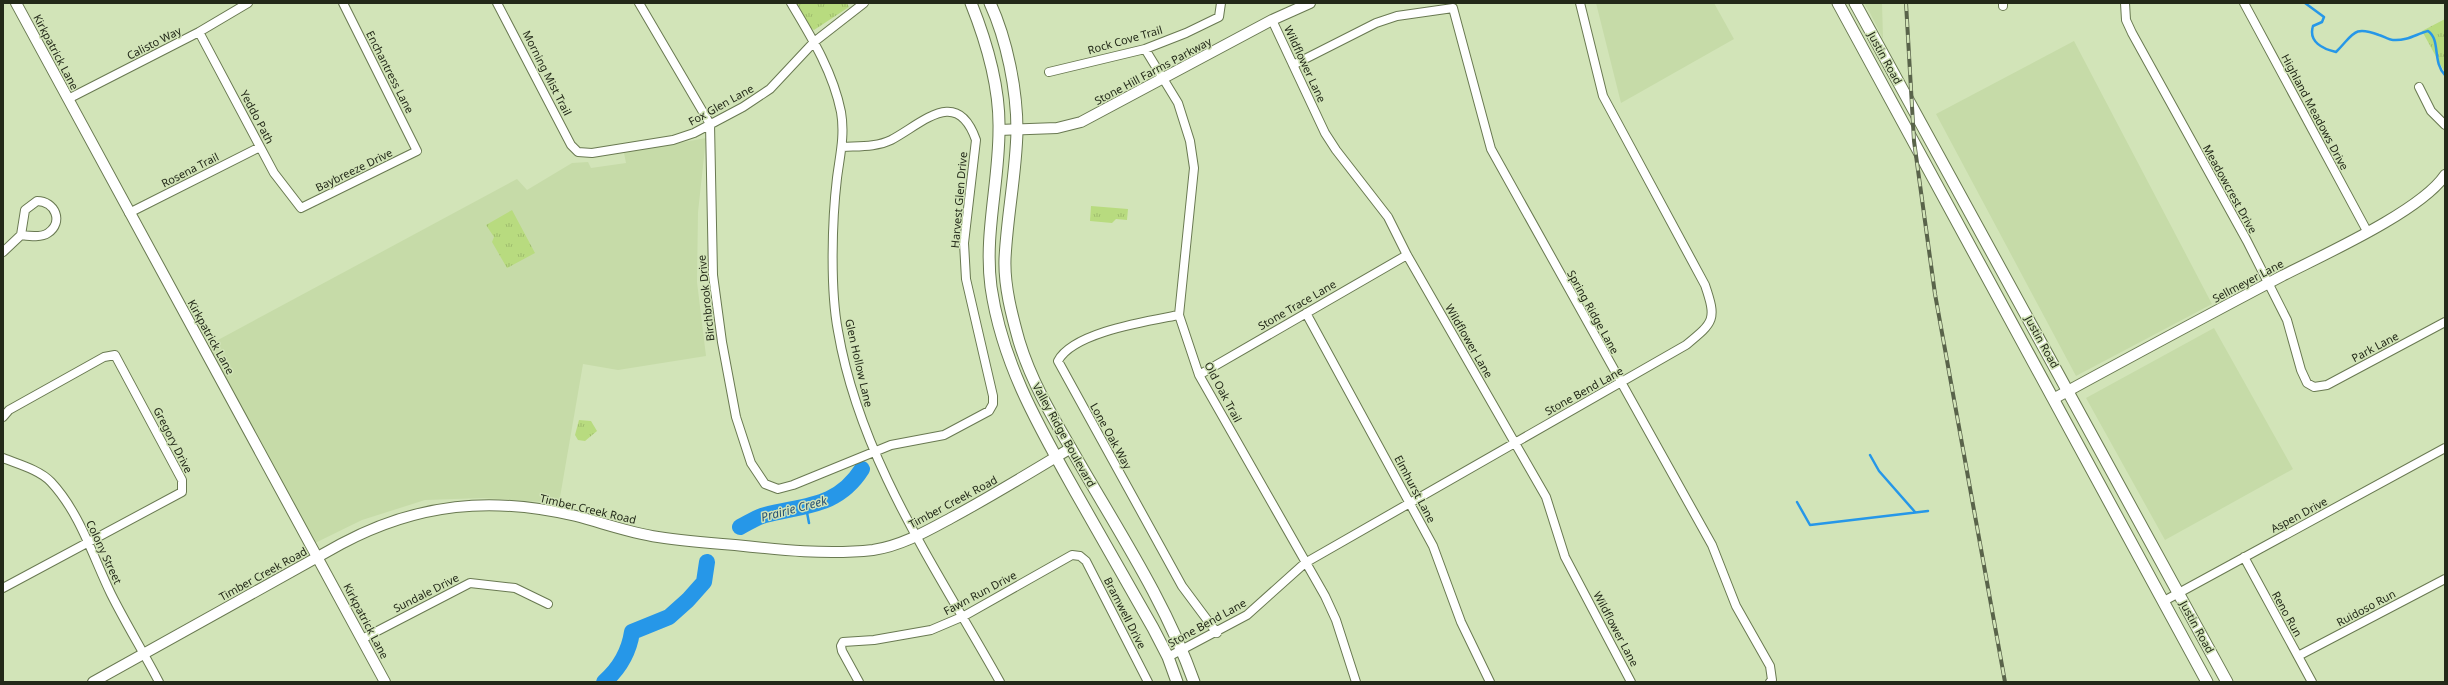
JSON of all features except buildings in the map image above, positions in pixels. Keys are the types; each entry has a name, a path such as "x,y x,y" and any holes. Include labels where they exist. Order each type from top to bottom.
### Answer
{"main road":[{"name":"Valley Ridge Boulevard","path":"971,3 993,72 999,130 989,254 996,318 1007,358 1022,392 1056,457 1168,657 1177,682"},
{"name":"Valley Ridge Boulevard","path":"990,3 1005,43 1011,74 1017,130 1005,261 1009,299 1019,342 1036,387 1155,594 1183,650 1194,682"},
{"name":"Justin Road","path":"1838,3 2101,484 2207,682"},
{"name":"Justin Road","path":"1855,3 2227,682"},
{"path":"2101,484 2110,486 2117,499 2144,532"}],"street":[{"name":"Kirkpatrick Lane","path":"16,3 385,682"},
{"name":"Calisto Way","path":"68,99 199,32 248,3"},
{"name":"Enchantress Lane","path":"343,3 417,150"},
{"name":"Morning Mist Trail","path":"497,3 571,145 578,152"},
{"name":"Birchbrook Drive","path":"639,3 710,124 714,283 722,342 736,417 751,463 765,484 778,489 875,453"},
{"name":"Glen Hollow Lane","path":"791,3 829,69 841,114 843,147 837,178 834,284 838,331 859,414 875,453 918,536 1000,682"},
{"name":"Fox Glen Lane","path":"578,152 592,154 673,140 710,124 743,107 770,89 814,42 864,3"},
{"name":"Stone Hill Farms Parkway","path":"999,130 1057,128 1081,122 1272,20 1310,3"},
{"name":"Stone Bend Lane","path":"1168,657 1217,633 1257,608 1305,563 1409,501 1620,384 1686,345 1707,327 1712,316 1713,307 1705,285 1602,96 1580,3"},
{"name":"Meadowcrest Drive","path":"2125,3 2126,20 2132,33 2247,241 2267,284 2287,320 2301,370 2307,383 2314,388"},
{"name":"Highland Meadows Drive","path":"2244,3 2367,232"},
{"name":"Rock Cove Trail","path":"1049,72 1145,49 1186,33 1219,17 1222,6"},
{"name":"Spring Ridge Lane","path":"1293,65 1376,23 1397,16 1453,8 1491,150 1620,384 1712,545 1736,606 1770,666 1771,681"},
{"name":"Wildflower Lane","path":"1272,20 1325,133 1336,150 1388,217 1407,255 1546,497 1558,537 1574,575 1632,682"},
{"name":"Yeddo Path","path":"199,32 274,173 301,208"},
{"name":"Old Oak Trail","path":"1145,49 1178,103 1183,118 1194,168 1179,315 1199,375 1325,596 1333,614 1356,682"},
{"path":"2419,87 2431,111 2445,125"},
{"name":"Harvest Glen Drive","path":"843,147 872,145 890,140 928,117 948,111 964,116 971,127 976,140 964,243 966,272 974,318 993,396 993,404 985,414 944,435 891,445 875,453"},
{"name":"Rosena Trail","path":"129,213 260,147"},
{"name":"Baybreeze Drive","path":"301,208 417,150"},
{"name":"Sellmeyer Lane","path":"2054,398 2367,232 2418,201 2433,190 2445,175"},
{"path":"3,252 21,235 23,214 31,205 43,201 53,208 57,219 55,225 48,234 38,236 21,235"},
{"name":"Stone Trace Lane","path":"1199,375 1407,255"},
{"name":"Elmhurst Lane","path":"1306,313 1433,546 1461,622 1490,682"},
{"name":"Lone Oak Way","path":"1179,315 1112,329 1068,349 1058,361 1182,586 1217,633"},
{"name":"Park Lane","path":"2314,388 2327,385 2445,322"},
{"name":"Gregory Drive","path":"3,417 9,410 97,361 115,355 182,480 182,492 3,588"},
{"name":"Timber Creek Road","path":"93,682 366,531 402,517 444,507 481,504 527,508 575,516 658,537 804,552 875,550 918,536 1071,448"},
{"name":"Aspen Drive","path":"2164,601 2445,448"},
{"name":"Colony Street","path":"3,458 32,470 50,481 67,502 88,542 112,595 159,682"},
{"name":"Fawn Run Drive","path":"859,682 841,646 846,640 874,640 931,630 964,616 1072,555 1080,556"},
{"name":"Bramwell Drive","path":"1080,556 1086,561 1148,682"},
{"name":"Reno Run","path":"2244,557 2312,682"},
{"name":"Ruidoso Run","path":"2298,656 2445,579"},
{"name":"Sundale Drive","path":"362,639 470,583 515,588 548,604"}],"shaded area":[{"path":"1596,3 1714,3 1734,39 1621,103"},
{"path":"1864,3 1882,3 1883,39 1870,13"},
{"path":"2074,41 2212,304 2076,376 1936,114"},
{"path":"706,138 698,212 697,282 706,356 618,370 583,364 559,503 483,498 425,500 362,520 313,544 205,347 517,179 527,190 572,163 588,162 591,168 626,163 624,153"},
{"path":"2214,328 2293,469 2165,540 2086,398"}],"green space":[{"path":"797,3 847,3 849,7 814,30 810,27"},
{"path":"2445,19 2445,73 2422,31"},
{"path":"1091,206 1128,209 1127,220 1116,219 1112,223 1090,221"},
{"path":"512,210 535,253 507,268 492,242 494,237 486,225"},
{"path":"579,420 591,421 597,431 585,441 578,440 575,435"}],"waterway":[{"path":"2305,3 2324,17 2322,22 2313,26 2312,32 2315,40 2322,47 2336,52 2354,33 2359,31 2370,32 2393,40 2408,38 2428,31 2432,35 2436,45 2437,58 2441,70 2445,75"},
{"path":"1870,455 1879,471 1915,512"},
{"name":"Prairie Creek","path":"740,527 762,516 807,506 831,498 853,481 862,469"},
{"path":"1797,502 1810,525 1928,511"},
{"path":"806,507 809,523"},
{"name":"Prairie Creek","path":"604,682 615,671 623,659 629,646 632,632 669,617 688,600 704,582 707,562"}],"railway":[{"path":"1906,3 1914,141 1935,294 2005,682"}]}
